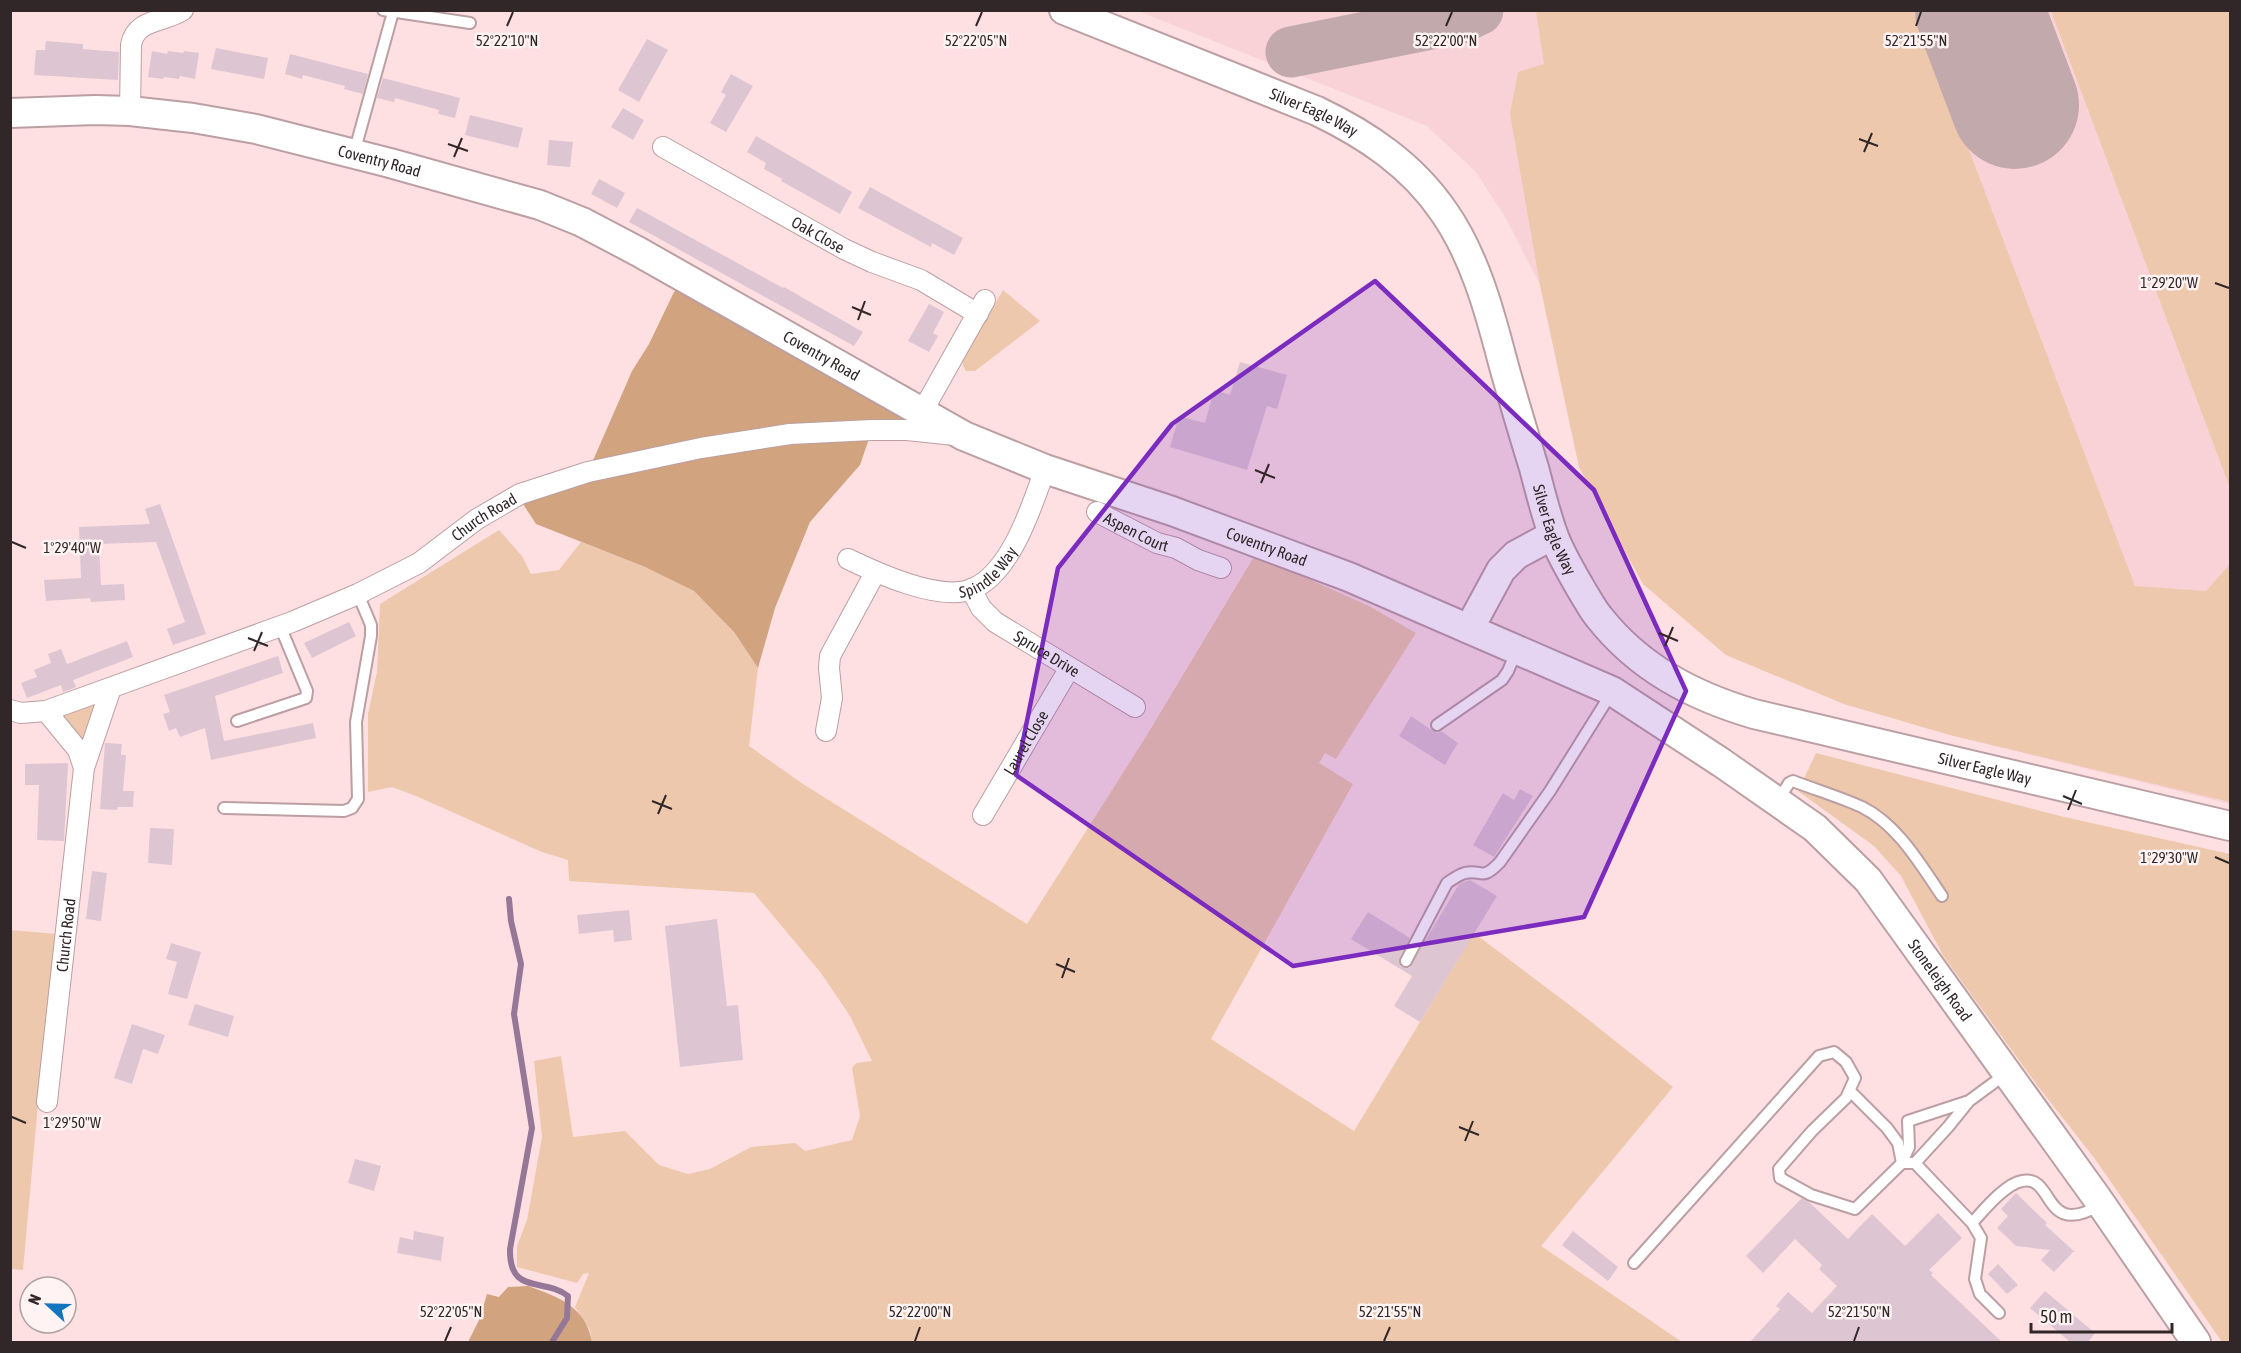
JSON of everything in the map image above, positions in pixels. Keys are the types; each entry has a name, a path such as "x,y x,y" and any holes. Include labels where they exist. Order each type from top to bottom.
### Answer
{"street":[{"path":"130,111 133,36 145,24 183,10"},
{"name":"Silver Eagle Way","path":"1064,10 1317,111 1351,127 1374,142 1415,176 1457,232 1477,276 1553,535 1597,616 1639,658 1663,676 1718,704 1812,729 2230,826"},
{"name":"Coventry Road","path":"10,113 95,110 130,111 193,118 256,129 540,205 582,222 684,276 964,436 1045,469 1191,518 1349,577 1612,691"},
{"name":"Oak Close","path":"663,147 844,249 981,307 922,412"},
{"name":"Church Road","path":"47,1102 84,768 111,688 280,626 358,594 419,563 477,519 520,494 588,472 700,448 790,434 907,430 964,436"},
{"name":"Spindle Way","path":"848,559 875,573 939,591 971,589 989,578 1005,558 1033,505 1045,469"},
{"name":"Aspen Court","path":"1097,512 1157,543 1176,548 1198,561 1221,568"},
{"name":"Aspen Court","path":"1176,548 1191,518"},
{"path":"1469,629 1501,570 1516,555 1553,535"},
{"path":"826,731 832,698 830,656 875,573"},
{"name":"Spruce Drive","path":"971,589 981,608 995,622 1135,707"},
{"name":"Laurel Close","path":"983,815 1070,669"},
{"path":"10,710 46,711 111,688"},
{"name":"Stoneleigh Road","path":"1612,691 1680,734 1815,828 1868,880 2101,1204 2196,1342"},
{"path":"46,711 78,750 84,768"}],"lane":[{"path":"354,154 388,11 470,23"},
{"path":"224,808 344,811 356,804 358,792 356,722 372,631 358,594"},
{"path":"237,721 306,698 307,691 280,626"},
{"path":"1437,724 1502,680 1517,650"},
{"path":"1406,961 1447,883 1458,875 1468,872 1479,874 1491,872 1500,862 1551,791 1612,691"},
{"path":"1778,801 1789,783 1793,782 1863,808 1888,826 1906,845 1942,896"},
{"path":"1634,1263 1819,1056 1834,1052 1846,1062 1855,1078 1846,1098 1812,1131 1779,1169 1780,1178 1811,1195 1855,1209 1902,1163 1909,1147 1908,1121 1969,1101"},
{"path":"1915,1163 1969,1101 2007,1073"},
{"path":"1850,1090 1887,1128 1898,1143 1902,1163"},
{"path":"1902,1163 1915,1163 1982,1238 1975,1279 1980,1294 1999,1313"},
{"path":"1971,1223 2008,1187 2021,1180 2030,1180 2040,1186 2058,1211 2065,1214 2073,1216 2101,1204"}],"highlighted area":[{"path":"1375,281 1594,490 1686,691 1584,917 1293,966 1016,775 1058,568 1172,424"}],"shaded area":[{"path":"1138,11 2230,11 2230,804 1950,735 1844,704 1726,655 1643,584 1579,467 1540,285 1507,220 1476,172 1427,126"},
{"path":"1536,11 1916,11 2135,586 2206,591 2230,564 2230,802 1950,735 1844,704 1726,655 1643,584 1579,467 1540,285 1510,114 1518,72 1544,64"},
{"path":"2051,11 2230,11 2230,488"},
{"path":"684,276 964,436 872,430 860,465 810,522 775,608 758,668 734,632 694,591 645,567 536,524 523,504 520,494 588,472 632,371 649,344"},
{"path":"1003,290 1040,321 975,371 966,371 963,360"},
{"path":"499,530 522,556 531,574 559,570 581,542 645,567 694,591 734,632 758,668 749,746 803,784 1027,924 1147,735 1255,555 1369,606 1416,633 1336,759 1325,753 1319,763 1353,784 1211,1039 1354,1131 1474,933 1673,1087 1541,1246 1682,1342 592,1342 590,1330 575,1307 589,1273 583,1274 577,1283 517,1267 517,1246 527,1220 542,1137 534,1061 561,1056 573,1137 625,1131 659,1165 688,1174 710,1169 751,1147 795,1143 805,1151 852,1140 860,1116 852,1068 856,1063 872,1061 850,1016 821,973 754,893 569,881 568,860 542,852 392,787 368,792 368,714 377,672 380,604"},
{"path":"95,703 97,705 86,741 78,741 61,714"},
{"path":"1816,753 2060,816 2230,854 2230,1342 2222,1342 2095,1159 2040,1089 1944,957 1901,876 1874,846 1798,791"},
{"path":"10,930 57,934 43,1049 23,1270 10,1269"},
{"path":"528,1286 560,1299 577,1312 589,1330 592,1342 468,1342 480,1318 487,1294 499,1297 508,1287"}],"building":[{"path":"647,39 668,50 639,102 618,90"},
{"path":"46,41 83,44 83,49 119,52 118,80 34,75 36,50 45,50"},
{"path":"216,48 268,58 264,79 211,69"},
{"path":"152,51 167,54 168,51 199,53 195,79 180,76 179,79 148,77"},
{"path":"290,54 368,74 363,94 344,89 345,86 303,75 302,79 285,74"},
{"path":"731,74 753,86 726,132 710,123 726,95 721,92"},
{"path":"383,78 460,98 455,118 438,114 439,110 395,98 394,102 377,98"},
{"path":"623,108 644,120 633,140 611,127"},
{"path":"470,115 523,128 518,148 465,135"},
{"path":"756,136 852,192 840,214 764,169 766,163 747,152"},
{"path":"549,140 573,142 570,167 547,165"},
{"path":"599,179 625,193 617,208 591,194"},
{"path":"870,187 963,238 954,255 932,243 931,247 858,208"},
{"path":"637,208 863,332 854,346 629,222"},
{"path":"929,304 944,312 933,333 938,336 929,352 908,341"},
{"path":"1240,362 1287,375 1277,409 1267,406 1247,470 1170,447 1179,416 1205,423 1214,390 1230,395"},
{"path":"160,504 206,634 173,645 167,629 185,622 156,542 99,544 101,585 124,584 125,600 91,602 90,598 46,601 44,580 81,578 79,527 150,524 145,509"},
{"path":"349,622 356,636 312,658 304,643"},
{"path":"127,641 133,657 73,680 76,687 63,692 61,685 27,698 21,683 37,677 34,670 51,663 48,654 61,649 67,664"},
{"path":"278,656 283,673 215,696 224,741 313,723 316,738 211,760 205,728 180,737 176,728 169,731 163,714 170,712 164,695"},
{"path":"1411,716 1433,731 1438,733 1441,731 1458,743 1445,765 1399,736"},
{"path":"105,743 122,744 121,755 126,755 123,791 134,791 133,807 118,807 117,810 100,809"},
{"path":"68,763 64,841 37,840 39,785 25,785 25,764"},
{"path":"1520,789 1533,796 1494,857 1473,845 1503,793 1514,800"},
{"path":"150,828 174,829 172,865 148,863"},
{"path":"92,871 107,873 101,921 86,919"},
{"path":"1470,880 1497,896 1420,1022 1394,1006 1412,976 1351,939 1368,912 1410,938 1399,961 1402,967 1409,968 1459,884"},
{"path":"629,910 632,940 614,942 613,930 579,934 577,915"},
{"path":"717,919 727,1006 738,1005 743,1060 680,1067 665,926"},
{"path":"171,943 201,952 187,999 168,994 177,962 166,959"},
{"path":"195,1004 234,1016 228,1037 188,1025"},
{"path":"132,1024 165,1035 158,1054 143,1049 132,1084 114,1078"},
{"path":"355,1159 381,1166 374,1191 348,1183"},
{"path":"2016,1193 2047,1223 2045,1225 2075,1252 2054,1272 2041,1260 2050,1250 2016,1246 1997,1228 2008,1216 2001,1209"},
{"path":"1802,1198 1848,1239 1872,1214 1905,1246 1938,1213 1962,1238 1929,1270 1933,1273 1931,1275 2002,1342 1750,1342 1780,1309 1776,1306 1788,1292 1812,1313 1837,1286 1819,1269 1822,1265 1795,1239 1763,1273 1746,1256"},
{"path":"414,1231 444,1237 441,1261 397,1253 400,1237 413,1240"},
{"path":"1573,1231 1618,1267 1608,1281 1562,1245"},
{"path":"1998,1264 2018,1285 2007,1294 1988,1274"},
{"path":"2045,1291 2095,1333 2088,1342 2070,1342 2030,1308"}],"waterway":[{"path":"509,899 511,921 521,964 514,1014 532,1128 510,1249 511,1264 515,1274 522,1280 559,1290 568,1296 567,1318 552,1342"}],"taxiway":[{"path":"1291,52 1461,18 1478,10"}],"runway":[{"path":"1979,10 2015,105"}]}
